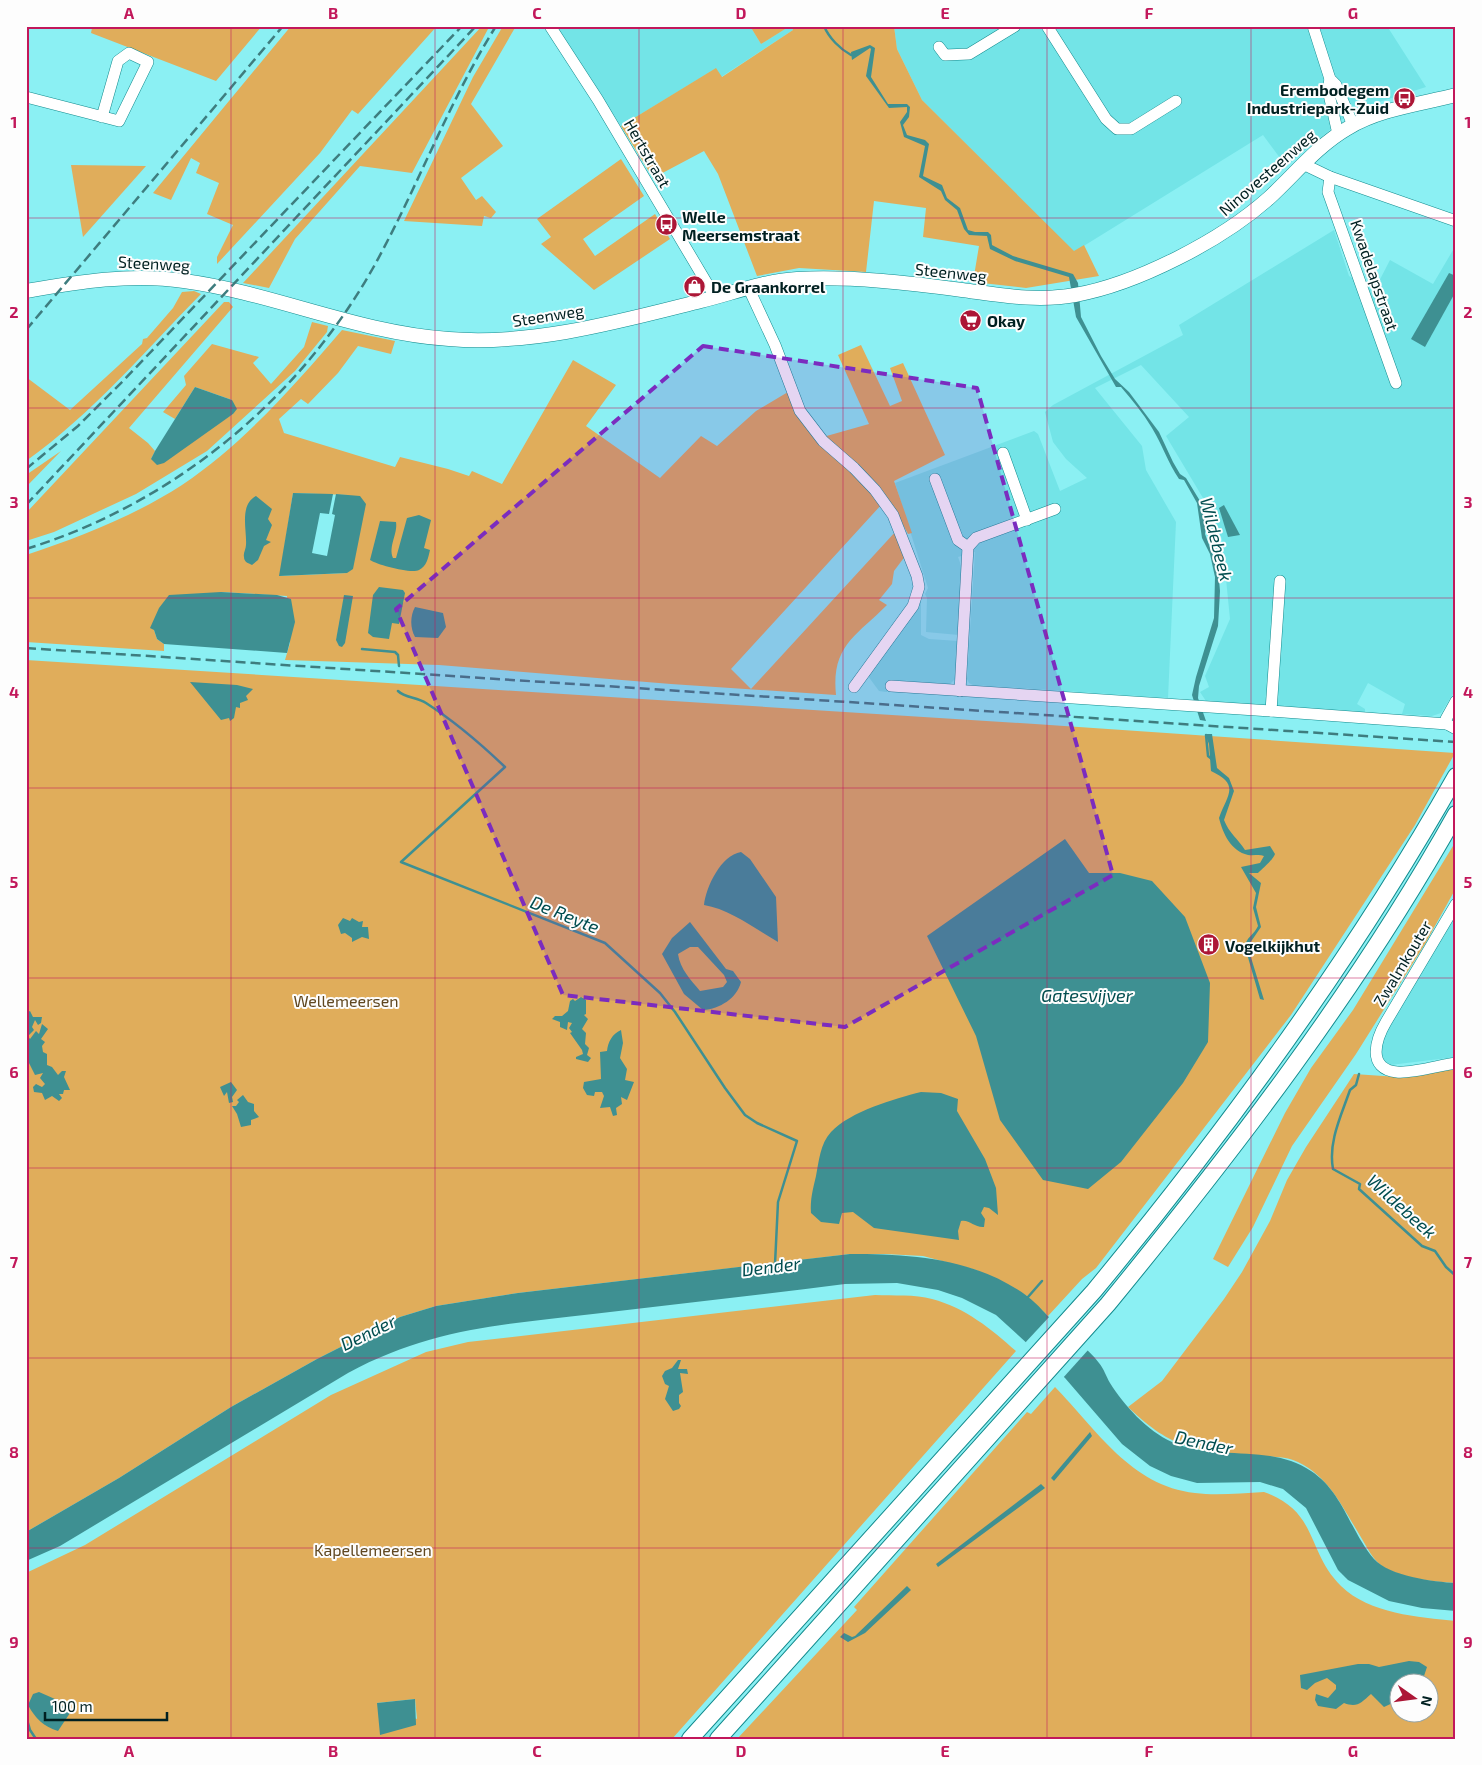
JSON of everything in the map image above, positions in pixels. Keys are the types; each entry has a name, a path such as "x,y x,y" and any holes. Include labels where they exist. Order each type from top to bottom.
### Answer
{"highway":[{"path":"690,1739 1094,1291 1163,1206 1305,1016 1411,853 1456,776"},
{"path":"718,1739 1108,1304 1258,1114 1306,1047 1369,955 1456,814"}],"main road":[{"name":"Ninovesteenweg","path":"1077,295 1094,291 1148,271 1214,239 1266,200 1303,164 1338,134 1353,125 1379,115 1456,95"},
{"name":"Steenweg","path":"26,291 120,278 176,280 207,285 396,332 436,338 471,340 510,339 619,322 778,281 817,278 928,286 1023,298 1077,295"}],"street":[{"name":"Hertstraat","path":"550,26 598,100 715,297"},
{"path":"939,47 945,55 969,54 1015,26"},
{"path":"1047,26 1106,119 1117,129 1131,128 1176,101"},
{"path":"1313,26 1330,79 1336,86 1353,125"},
{"path":"26,97 102,117 119,121 148,62 129,54 118,61 102,117"},
{"path":"1330,79 1328,90 1338,134"},
{"path":"1303,164 1330,177 1369,189 1456,221"},
{"name":"Kwadelapstraat","path":"1330,177 1328,192 1396,383"},
{"path":"748,288 775,345 800,411 823,440 875,490 893,515 917,576 919,587 912,606 854,687"},
{"path":"1003,453 1027,520"},
{"path":"935,479 958,540 968,547"},
{"path":"960,691 968,547 976,538 1055,509"},
{"path":"1271,711 1280,581"},
{"path":"891,686 1271,711 1451,727"},
{"path":"1451,727 1446,718 1456,702"},
{"name":"Zwalmkouter","path":"1456,904 1376,1039 1375,1049 1378,1061 1386,1068 1397,1072 1456,1063"}],"highlighted area":[{"path":"703,346 977,388 1113,875 845,1027 563,995 396,609"}],"shaded area":[{"path":"750,26 761,44 790,26 793,30 721,77 715,69 621,126 557,27"},
{"path":"894,26 1387,26 1426,87 1354,110 1286,166 1263,135 1074,252 922,100 897,49"},
{"path":"1334,230 1349,276 1374,291 1390,260 1433,284 1456,245 1456,689 1441,713 1432,716 1402,714 1405,704 1368,683 1357,704 1365,709 1365,714 1206,701 1200,692 1209,687 1205,676 1230,619 1222,539 1203,498 1166,436 1189,417 1141,365 1095,388 1142,446 1146,470 1176,522 1168,698 973,685 967,679 956,678 950,684 889,680 887,692 879,691 868,676 921,599 921,635 929,639 958,641 956,677 967,678 975,552 958,557 963,571 959,635 926,632 927,598 925,594 928,588 895,483 1034,431 1038,434 1060,491 1087,478 1066,459 1053,442 1045,412 1053,405 1183,335 1179,325"},
{"path":"1456,909 1456,1057 1390,1065 1382,1059 1380,1042"}],"green space":[{"path":"86,26 262,26 216,81 91,33 92,28"},
{"path":"291,26 437,26 358,114 352,110 320,153 217,264 217,257 233,225 207,214 219,183 196,173 200,163 191,158 171,200 153,193"},
{"path":"482,26 488,29 412,173 360,166 295,239 269,288 243,283"},
{"path":"503,26 516,26 471,104 503,146 461,178 476,200 482,196 496,212 491,218 484,216 482,226 404,221 473,77"},
{"path":"750,26 790,26 761,44"},
{"path":"791,26 894,26 897,49 922,100 1074,251 1084,245 1099,276 1026,288 973,282 979,246 923,237 926,208 874,201 866,272 799,268 757,276 718,174 704,151 653,178 621,126 716,68 722,77 793,30"},
{"path":"621,159 644,196 583,239 595,256 655,214 670,239 594,290 541,244 551,237 537,219"},
{"path":"71,165 146,166 83,237"},
{"path":"194,291 201,294 96,403 26,461 26,377 70,410 142,344 143,339 147,338 173,308 182,292"},
{"path":"224,302 229,302 233,307 129,428 155,451 151,459 233,414 232,400 195,387 175,419 163,412 186,385 184,376 212,344 259,357 253,363 271,384 304,347 312,322 328,326 327,332 295,371 207,451 136,494 54,532 26,541 26,513"},
{"path":"342,330 395,341 391,354 358,346 338,373 308,404 301,399 279,419 284,433 395,467 400,457 469,476 472,471 502,484 573,360 616,385 586,426 660,478 701,436 717,446 756,411 788,392 882,504 731,669 751,689 897,530 906,555 894,571 892,584 879,600 887,605 856,634 842,653 835,678 836,695 671,684 439,665 285,660 290,643 287,596 221,592 154,630 157,639 164,644 164,651 26,642 26,555 126,516 164,496 205,469 287,393","holes":["293,493 348,495 347,573 280,576"]},
{"path":"861,345 890,406 902,401 890,368 903,363 945,455 894,481 912,533 908,534 896,512 823,437 869,424 838,355"},
{"path":"61,451 26,487 26,475"},
{"name":"Wellemeersen","path":"26,660 1035,724 1455,753 1415,825 1291,1015 1096,1268 1082,1279 1048,1316 1027,1296 976,1270 923,1256 885,1254 850,1254 518,1293 436,1306 400,1317 317,1359 231,1407 119,1478 26,1532"},
{"path":"1456,841 1456,888 1425,944 1356,1054 1292,1146 1253,1227 1228,1267 1213,1259 1285,1113 1311,1068 1353,1010"},
{"path":"1456,1069 1456,1583 1413,1578 1389,1570 1376,1561 1334,1494 1316,1474 1305,1466 1285,1458 1216,1452 1186,1446 1159,1432 1128,1407 1162,1381 1224,1299 1242,1272 1270,1221 1287,1180 1306,1147 1354,1074 1398,1077"},
{"name":"Kapellemeersen","path":"875,1295 918,1296 944,1303 977,1320 1016,1351 672,1739 26,1739 26,1573 85,1545 331,1395 426,1352 468,1342","holes":["415,1699 417,1719 377,1703"]},
{"path":"1055,1387 1116,1453 1152,1479 1172,1488 1195,1493 1264,1492 1282,1500 1303,1521 1330,1573 1341,1586 1353,1595 1366,1603 1395,1612 1411,1616 1456,1621 1456,1739 737,1739 857,1610 854,1607 1027,1412 1031,1414"}],"water":[{"path":"870,45 875,48 871,77 888,104 907,104 910,107 909,117 903,125 907,135 925,140 929,144 923,176 942,185 947,198 960,208 968,230 988,232 991,235 992,245 1013,256 1073,274 1078,283 1081,317 1101,356 1115,379 1129,392 1159,432 1180,474 1186,478 1200,501 1206,525 1205,534 1218,569 1220,591 1218,626 1199,686 1198,698 1206,721 1200,720 1192,695 1214,618 1215,577 1210,554 1202,538 1197,503 1184,480 1179,479 1175,473 1156,434 1145,417 1121,387 1116,387 1076,317 1069,277 1015,261 990,249 987,236 969,235 964,229 957,210 945,200 941,191 919,177 925,146 904,137 900,122 907,112 907,107 889,108 866,76 870,48 852,60 851,52"},
{"path":"1449,273 1456,276 1456,291 1425,347 1411,339"},
{"path":"195,387 232,400 237,409 233,414 164,463 157,465 151,459"},
{"path":"293,493 333,494 329,514 320,513 312,553 327,556 335,515 332,514 336,494 360,496 366,504 353,569 347,573 279,576"},
{"path":"256,496 272,509 268,519 272,525 266,540 271,542 264,546 258,560 252,565 244,559 246,545 245,518 247,505"},
{"path":"1224,505 1240,535 1228,537 1219,508"},
{"path":"419,515 431,520 424,548 430,550 427,562 422,568 415,571 402,570 370,560 380,521 396,522 392,554 393,558 396,558 407,518"},
{"path":"379,587 403,590 405,593 399,624 392,623 389,639 373,637 368,633 373,595"},
{"path":"221,592 277,595 291,599 295,622 287,653 164,644 157,639 154,630 150,628 159,608 169,595"},
{"path":"344,595 353,596 345,643 342,647 339,646 336,640"},
{"path":"415,607 443,613 446,627 438,638 415,637 411,622"},
{"path":"190,682 237,685 253,689 246,696 248,700 240,703 240,708 236,707 234,718 230,721 229,718 221,720"},
{"path":"1205,734 1212,734 1217,768 1229,778 1234,791 1224,820 1228,829 1245,850 1270,846 1275,854 1258,873 1249,873 1261,883 1256,907 1261,927 1250,943 1249,951 1264,1000 1260,999 1245,947 1258,926 1253,908 1256,893 1241,867 1260,863 1264,856 1242,853 1232,846 1225,836 1219,818 1228,797 1229,786 1220,776 1211,771 1209,744"},
{"name":"Gatesvijver","path":"1065,839 1089,873 1120,873 1152,881 1185,917 1210,983 1208,1042 1183,1083 1121,1162 1088,1189 1043,1180 1000,1120 976,1036 927,936"},
{"path":"741,852 750,859 776,897 778,942 733,915 704,905 711,881 721,865 734,854"},
{"path":"343,918 350,921 352,918 359,922 363,921 362,927 368,927 369,939 362,937 352,942 352,938 345,933 341,934 338,925"},
{"path":"690,922 726,969 733,971 741,982 732,998 721,1005 703,1010 684,994 662,954 672,938","holes":["690,947 698,947 724,975 727,982 723,987 700,991 683,969 678,954"]},
{"path":"581,997 586,1000 586,1014 584,1015 588,1019 582,1029 586,1033 585,1044 589,1048 587,1055 591,1058 588,1062 576,1059 576,1057 583,1054 570,1033 572,1032 569,1028 572,1023 568,1022 567,1030 560,1027 560,1022 552,1019 555,1016 562,1016 568,1011 570,1001 573,999 575,1001"},
{"path":"30,1011 33,1017 42,1017 41,1023 38,1025 35,1020 32,1027 34,1030 28,1036 30,1039 36,1031 39,1034 42,1024 48,1029 41,1039 45,1042 42,1046 43,1052 47,1054 47,1065 52,1067 58,1075 62,1071 66,1071 64,1077 70,1090 64,1090 63,1094 59,1094 62,1098 59,1101 52,1096 45,1100 42,1093 34,1092 33,1087 36,1084 42,1087 45,1084 40,1078 43,1073 35,1075 26,1057 26,1013"},
{"path":"621,1030 623,1043 620,1058 627,1069 625,1080 634,1082 627,1100 621,1097 622,1104 616,1108 617,1115 613,1116 610,1107 600,1108 604,1096 602,1092 595,1092 594,1096 587,1095 583,1088 584,1082 601,1079 600,1052 607,1051 611,1039"},
{"path":"231,1082 237,1090 232,1097 233,1102 229,1103 227,1092 224,1096 220,1087"},
{"path":"921,1092 941,1093 958,1099 957,1111 985,1159 996,1188 998,1215 989,1208 984,1207 981,1213 985,1219 984,1227 967,1221 961,1221 958,1231 959,1240 874,1228 853,1212 842,1213 839,1224 821,1222 811,1213 811,1203 820,1153 827,1137 840,1125 861,1112 886,1102"},
{"path":"243,1095 248,1102 254,1104 254,1111 259,1117 251,1120 251,1125 241,1127 232,1106 236,1106 239,1102 237,1100"},
{"name":"Dender","path":"850,1254 896,1255 942,1261 986,1273 1007,1283 1031,1299 1057,1325 1090,1352 1101,1365 1110,1383 1122,1400 1137,1417 1154,1431 1172,1442 1189,1448 1278,1457 1311,1471 1331,1490 1366,1548 1381,1565 1412,1577 1456,1583 1456,1611 1422,1608 1389,1601 1348,1580 1338,1570 1306,1508 1283,1489 1260,1482 1197,1483 1171,1476 1150,1466 1122,1444 1065,1378 996,1315 962,1298 938,1290 897,1283 845,1284 497,1326 438,1337 409,1346 348,1373 60,1546 26,1561 26,1532 119,1478 231,1407 317,1359 400,1317 436,1306 518,1293"},
{"path":"678,1360 681,1360 678,1369 687,1369 688,1374 680,1373 683,1392 679,1395 681,1406 673,1411 665,1399 669,1386 665,1384 662,1376"},
{"path":"1090,1432 1092,1436 1054,1481 1051,1478"},
{"path":"1041,1484 1045,1488 938,1567 936,1564"},
{"path":"907,1586 911,1590 865,1633 848,1642 840,1637 844,1633 852,1637 855,1636"},
{"path":"1409,1661 1419,1662 1427,1667 1425,1672 1390,1672 1390,1704 1384,1707 1371,1694 1356,1705 1344,1703 1336,1709 1318,1706 1315,1700 1316,1694 1328,1698 1336,1689 1336,1685 1327,1678 1315,1683 1307,1690 1301,1688 1300,1675 1358,1664 1369,1664 1379,1667"},
{"path":"39,1692 55,1699 70,1713 58,1731 40,1721 28,1705 33,1694"},
{"path":"415,1699 416,1725 380,1735 377,1703"}],"pier":[{"path":"1050,1316 1089,1349 1062,1379 1024,1344"}],"waterway":[{"name":"Wildebeek","path":"824,26 832,39 843,50 851,55 854,54"},
{"name":"De Reyte","path":"362,649 395,652 398,655 399,666"},
{"name":"De Reyte","path":"398,691 422,701 436,710 467,733 505,767 401,862 605,943 660,993 745,1115 757,1123 797,1141 778,1202 775,1264"},
{"name":"Wildebeek","path":"1206,735 1208,756 1213,760"},
{"name":"Wildebeek","path":"1359,1074 1356,1085 1350,1090 1336,1129 1332,1149 1333,1169 1360,1184 1359,1189 1422,1246 1435,1251 1446,1267 1456,1276"},
{"path":"1028,1297 1042,1281"},
{"path":"26,1716 30,1730 36,1739"}],"railway":[{"path":"26,330 283,26"},
{"path":"26,469 78,426 123,381 462,26"},
{"path":"26,505 476,26"},
{"path":"26,549 80,529 131,505 180,475 226,442 269,403 308,362 343,316 373,268 463,85 496,26"},
{"path":"26,648 1456,742"}],"place":[{"name":"Erembodegem Industriepark-Zuid","path":"1405,98"},
{"name":"Welle Meersemstraat","path":"666,225"},
{"name":"De Graankorrel","path":"695,286"},
{"name":"Okay","path":"971,320"},
{"name":"Vogelkijkhut","path":"1209,945"}]}
